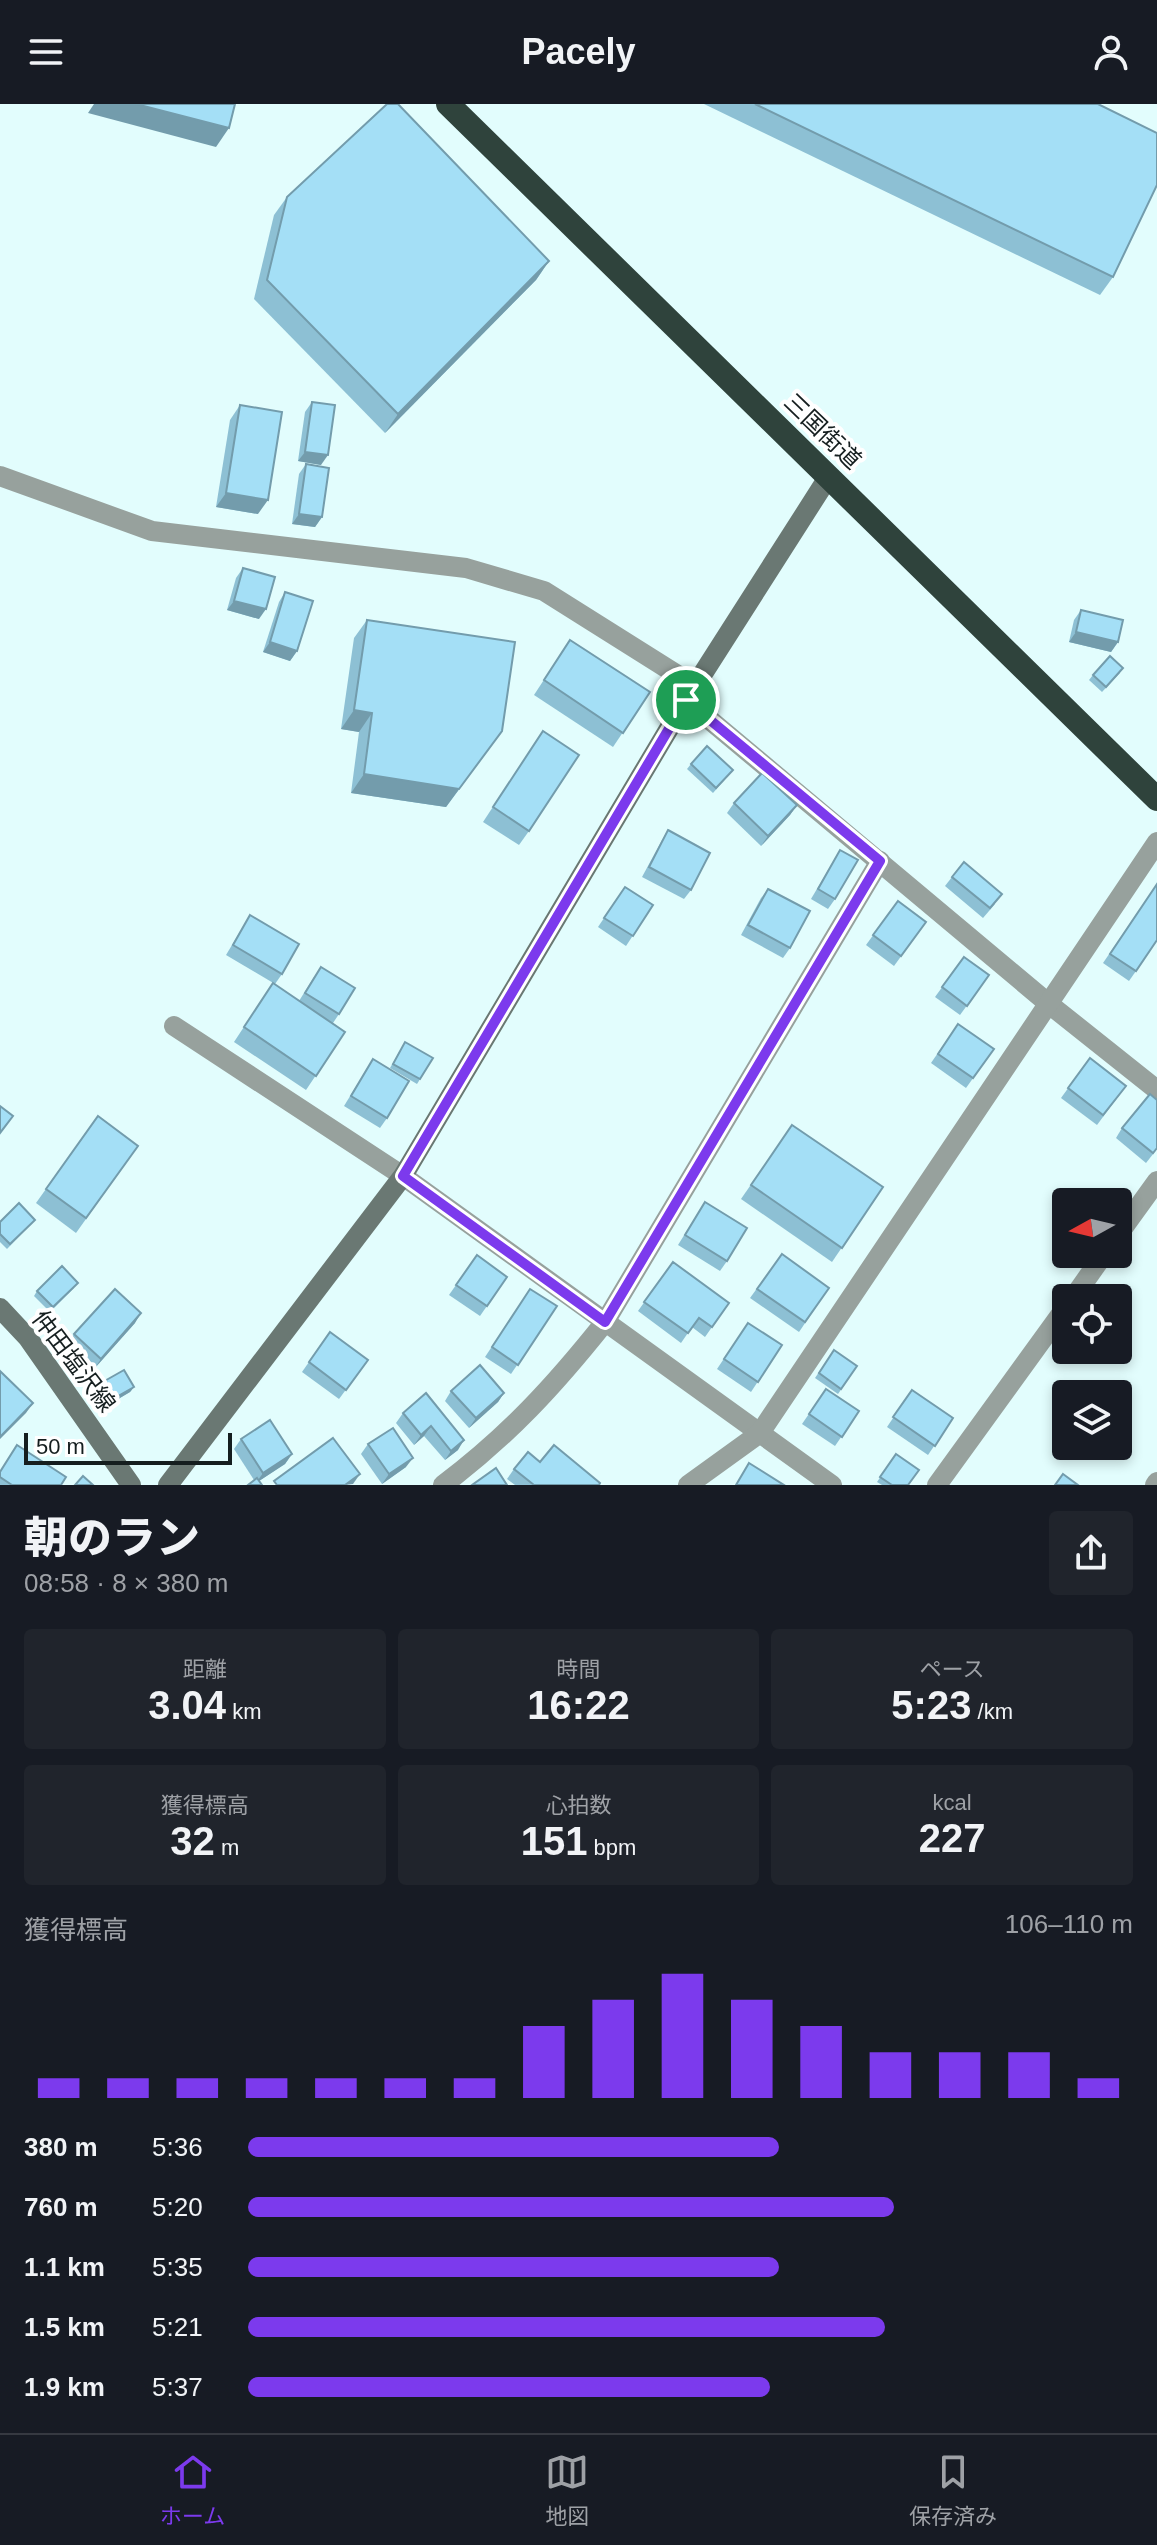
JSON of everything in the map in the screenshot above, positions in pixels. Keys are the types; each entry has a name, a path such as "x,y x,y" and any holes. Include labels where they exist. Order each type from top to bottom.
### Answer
{"highway":[{"name":"三国街道","path":"448,104 1157,799"}],"street":[{"path":"0,476 152,531 466,568 544,591 690,693 880,861 1049,1004 1157,1090"},
{"path":"168,1485 403,1176 690,693 829,476"},
{"path":"688,1485 760,1433 1157,842"},
{"path":"443,1485 488,1451 557,1383 605,1322 880,861"},
{"path":"174,1026 403,1176 832,1485"},
{"path":"1132,1216 1157,1181"},
{"name":"仲田塩沢線","path":"0,1308 28,1338 131,1485"},
{"path":"937,1485 1052,1326"}],"building":[{"path":"136,104 235,104 229,128"},
{"path":"387,104 398,104 549,261 398,414 267,280 287,197"},
{"path":"755,104 1098,104 1157,133 1157,185 1113,277"},
{"path":"312,402 335,405 328,455 305,452"},
{"path":"240,405 282,412 268,500 226,493"},
{"path":"306,464 329,468 322,517 299,514"},
{"path":"243,568 275,577 266,609 234,601"},
{"path":"285,592 313,601 297,651 270,642"},
{"path":"1081,610 1123,620 1118,642 1076,632"},
{"path":"367,620 515,642 502,731 459,789 364,774 372,713 354,710"},
{"path":"570,640 650,692 623,733 544,680"},
{"path":"1110,656 1123,668 1106,687 1093,675"},
{"path":"543,731 579,755 529,831 493,807"},
{"path":"707,746 733,770 716,788 691,764"},
{"path":"762,773 797,805 768,836 734,803"},
{"path":"668,830 710,853 691,890 649,867"},
{"path":"840,850 858,860 835,899 818,889"},
{"path":"964,862 1002,894 990,908 952,877"},
{"path":"1157,884 1157,940 1136,971 1110,954"},
{"path":"625,887 653,905 633,936 604,918"},
{"path":"768,889 810,911 790,948 748,925"},
{"path":"898,901 926,922 901,956 873,935"},
{"path":"250,915 299,944 282,974 233,945"},
{"path":"964,957 989,975 967,1006 942,987"},
{"path":"321,967 355,988 339,1014 305,993"},
{"path":"273,983 345,1032 316,1076 244,1027"},
{"path":"958,1024 994,1049 973,1078 938,1054"},
{"path":"405,1042 433,1058 420,1079 393,1064"},
{"path":"1090,1058 1126,1086 1103,1115 1068,1088"},
{"path":"373,1059 409,1081 387,1118 351,1096"},
{"path":"1150,1094 1157,1100 1157,1148 1153,1153 1122,1128"},
{"path":"0,1106 13,1116 0,1133"},
{"path":"98,1116 138,1146 86,1218 46,1189"},
{"path":"792,1125 883,1187 842,1248 751,1185"},
{"path":"705,1202 747,1228 727,1261 685,1235"},
{"path":"19,1203 35,1220 10,1244 0,1234 0,1222"},
{"path":"782,1254 829,1288 805,1322 757,1289"},
{"path":"477,1255 507,1277 487,1306 456,1285"},
{"path":"673,1262 729,1303 712,1327 699,1318 688,1333 644,1302"},
{"path":"62,1266 78,1283 53,1307 37,1291"},
{"path":"115,1289 141,1313 101,1359 74,1334"},
{"path":"530,1289 557,1306 518,1365 492,1347"},
{"path":"748,1323 782,1345 758,1382 724,1359"},
{"path":"330,1332 368,1360 346,1390 309,1362"},
{"path":"834,1350 857,1366 841,1389 819,1373"},
{"path":"480,1365 504,1393 476,1418 451,1391"},
{"path":"124,1370 134,1387 111,1400 101,1383"},
{"path":"0,1371 33,1403 0,1437"},
{"path":"826,1389 859,1411 842,1437 809,1414"},
{"path":"912,1390 953,1418 935,1446 893,1417"},
{"path":"426,1393 464,1440 451,1451 431,1426 421,1435 403,1413"},
{"path":"270,1420 292,1454 263,1473 241,1439"},
{"path":"393,1428 413,1458 389,1474 368,1444"},
{"path":"333,1438 360,1474 345,1485 277,1485 274,1481"},
{"path":"17,1445 66,1477 61,1485 12,1485 0,1477"},
{"path":"554,1445 599,1485 534,1485 514,1469 528,1452 540,1462"},
{"path":"896,1454 919,1470 908,1485 892,1485 880,1477"},
{"path":"749,1463 784,1485 736,1485"},
{"path":"496,1468 507,1485 472,1485"},
{"path":"1063,1474 1078,1485 1055,1485"},
{"path":"83,1476 93,1485 75,1485"},
{"path":"257,1478 262,1485 248,1485"}],"route":[{"path":"686,700 880,861 605,1322 403,1176 686,700"}]}
